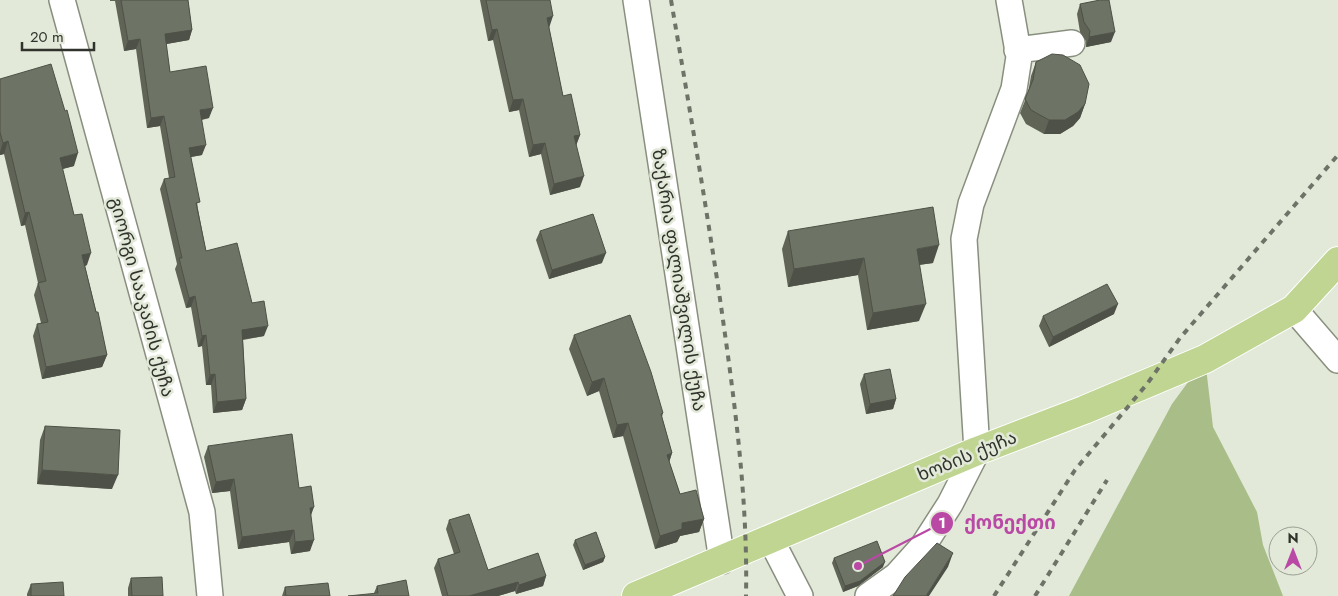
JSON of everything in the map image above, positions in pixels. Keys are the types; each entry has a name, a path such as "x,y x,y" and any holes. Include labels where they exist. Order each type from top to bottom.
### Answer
{"main road":[{"name":"ხობის ქუჩა","path":"636,596 722,561 977,450 1084,410 1205,359 1294,309 1338,261"}],"street":[{"name":"გიორგი სააკაძის ქუჩა","path":"62,0 202,512 210,596"},
{"name":"ზაქარია ფალიაშვილის ქუჩა","path":"636,0 722,561"},
{"path":"868,596 896,576 923,546 950,504 977,450 964,239 971,204 1014,90 1019,57 1009,0"},
{"path":"1017,50 1072,43"},
{"path":"1294,309 1335,350"},
{"path":"771,540 800,596"}],"green space":[{"path":"1205,359 1213,427 1257,512 1263,545 1268,558 1268,576 1275,576 1283,596 1069,596 1172,404"}],"building":[{"path":"121,0 188,0 192,30 165,34 170,72 206,66 213,108 200,110 206,145 189,148 200,202 196,203 206,251 237,243 252,303 264,301 268,326 242,330 246,399 217,402 215,374 210,375 206,335 202,336 195,296 189,298 179,258 182,258 164,179 175,177 164,116 151,118 140,39 128,41"},
{"path":"486,0 550,0 553,16 547,18 563,96 571,94 580,135 574,136 584,176 554,184 545,143 533,145 523,99 513,100 497,29 492,30"},
{"path":"1109,0 1115,32 1089,37 1090,31 1084,22 1080,4"},
{"path":"1052,54 1063,55 1080,65 1089,84 1085,104 1078,112 1065,120 1049,120 1031,110 1025,99 1033,80 1036,62"},
{"path":"51,64 65,111 67,110 78,153 60,158 74,215 82,214 91,253 82,255 96,312 98,312 107,355 46,367 37,324 48,322 38,283 46,281 29,212 25,213 8,141 3,143 0,132 0,79"},
{"path":"933,207 939,245 917,249 926,304 873,313 864,258 794,269 788,231"},
{"path":"593,214 606,253 552,270 540,231"},
{"path":"1107,284 1118,304 1053,337 1043,316"},
{"path":"630,315 651,372 663,413 661,414 672,453 667,455 680,494 696,490 704,519 682,523 682,529 660,536 628,423 617,425 604,378 592,382 574,335"},
{"path":"890,369 896,399 870,404 864,374"},
{"path":"45,426 120,430 118,475 42,470"},
{"path":"292,434 299,488 311,486 314,507 310,508 314,540 295,542 294,530 242,537 234,479 216,482 208,446"},
{"path":"469,514 488,570 538,553 546,576 519,585 518,582 469,596 448,596 438,559 460,552 449,520"},
{"path":"596,532 605,557 585,565 575,540"},
{"path":"877,541 885,562 860,581 845,586 834,558"},
{"path":"937,543 953,553 926,596 893,596 905,577"},
{"path":"162,577 163,596 132,596 131,578"},
{"path":"406,580 409,596 348,596 378,593 377,586"},
{"path":"63,582 64,596 31,596 31,584"},
{"path":"328,583 330,596 286,596 285,587"}],"railway":[{"path":"671,0 720,299 730,373 739,447 745,522 746,596"},
{"path":"994,596 1075,470 1147,384 1180,338 1338,155"},
{"path":"1035,596 1107,480"}],"place":[{"name":"ქონექთი","path":"858,566"}]}
